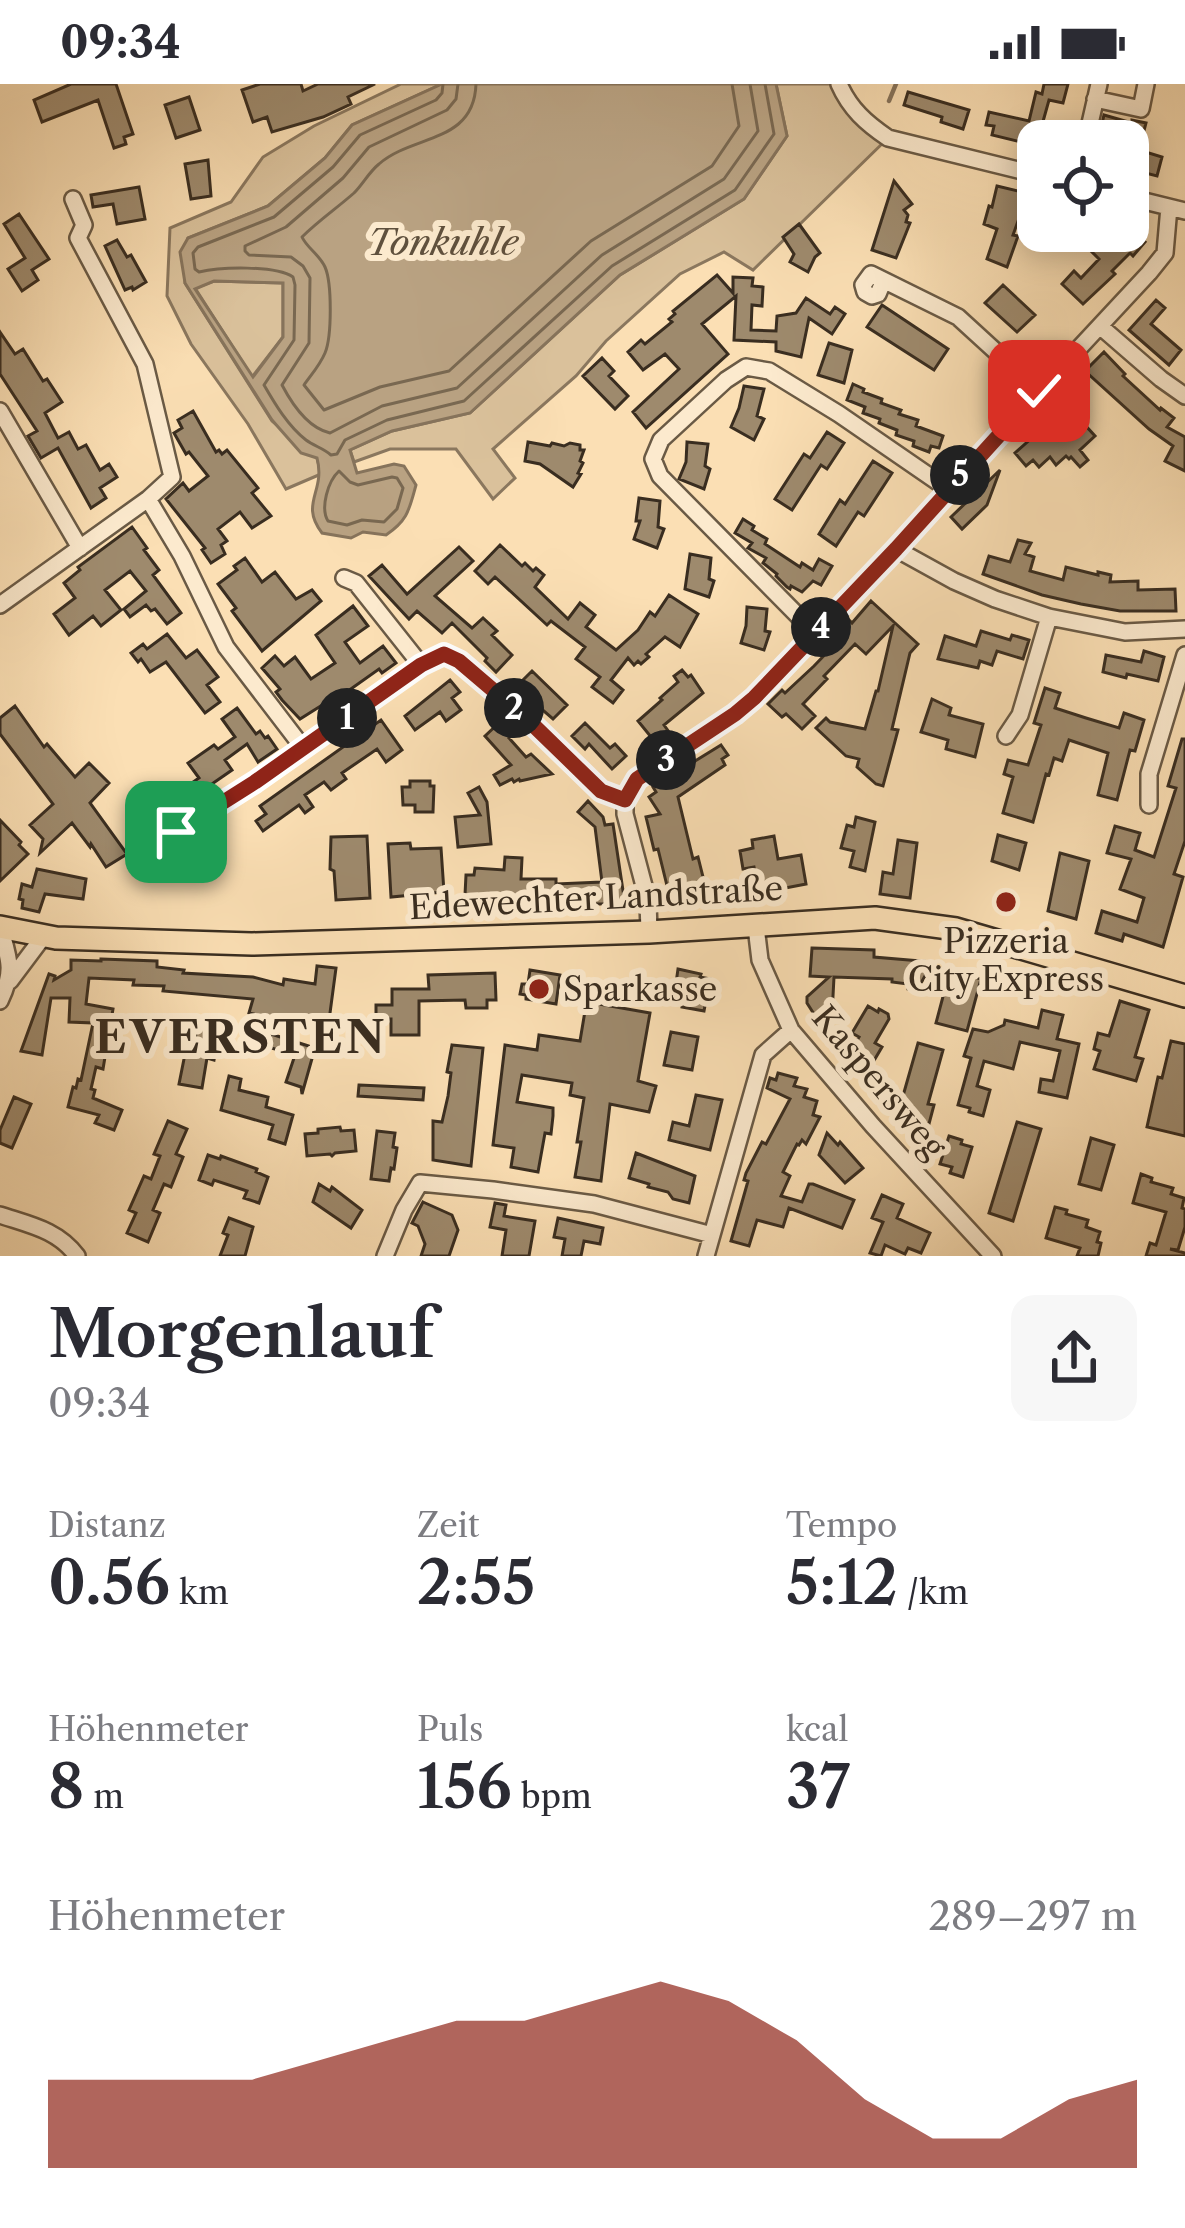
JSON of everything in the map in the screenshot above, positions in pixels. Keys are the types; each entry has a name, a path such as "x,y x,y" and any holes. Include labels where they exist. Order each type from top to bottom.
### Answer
{"main road":[{"name":"Edewechter Landstraße","path":"0,927 43,937 252,944 649,932 856,918 933,924 1185,996"}],"street":[{"path":"839,84 867,125 888,138 1017,171"},
{"path":"1097,92 1141,109 1146,84"},
{"path":"0,605 172,477 145,364 78,238 84,225 73,199"},
{"path":"649,932 647,901 625,814 625,800 637,779 744,706 896,549 1165,253 1177,209"},
{"path":"884,282 958,317 1039,391"},
{"path":"1101,327 1185,396"},
{"path":"815,633 660,476 653,459 661,440 726,380 746,367 758,369 839,414 948,489"},
{"path":"0,411 80,548"},
{"path":"148,499 226,647 304,749"},
{"path":"896,549 995,599 1049,617 1125,632 1185,629"},
{"path":"350,581 421,665"},
{"path":"1006,736 1020,715 1049,617"},
{"path":"155,838 176,832 444,654 459,661 527,719 601,791 625,800"},
{"path":"1149,806 1149,774 1185,655"},
{"name":"Kaspersweg","path":"755,926 760,960 791,1030 993,1256"},
{"path":"0,927 10,981"},
{"path":"0,1001 43,937"},
{"path":"706,1256 763,1055 791,1030"},
{"path":"385,1256 420,1183 594,1204 712,1235"},
{"path":"0,1215 54,1233 77,1256"}],"shaded area":[{"path":"401,84 442,84 352,125 325,158 268,206 188,238 185,283 272,421 317,458 321,474 286,489 248,424 191,344 167,296 170,228 231,202 263,157"},
{"path":"776,84 839,84 888,138 753,270 724,252 680,274 606,341 576,376 493,449 515,478 493,499 456,449 390,449 354,462 350,450 392,431 470,413 620,275 744,199 787,136"},
{"path":"214,281 283,283 283,337 252,377 195,288"}],"water":[{"name":"Tonkuhle","path":"442,84 776,84 787,136 744,199 620,275 470,413 392,431 350,450 357,473 404,466 416,485 407,514 393,530 386,535 363,532 351,538 322,533 316,523 317,458 301,453 272,420 185,283 180,252 188,238 268,206 325,158 352,125","holes":["214,281 283,283 283,337 253,377 195,289"]}],"building":[{"path":"71,84 116,84 133,134 124,137 126,144 114,148 98,100 42,122 34,100"},
{"path":"260,84 301,84 303,91 318,84 375,84 348,97 351,104 272,132 267,117 253,122 242,90"},
{"path":"1044,84 1068,84 1063,103 1049,100 1043,120 1029,120 1036,92 1042,94"},
{"path":"908,92 969,110 963,129 904,105"},
{"path":"189,97 200,130 176,138 165,105"},
{"path":"989,112 1025,120 1017,120 1017,141 992,135 994,126 986,125"},
{"path":"1149,153 1162,157 1157,176 1149,174"},
{"path":"208,160 211,196 191,199 185,164"},
{"path":"894,181 912,204 904,210 910,223 896,258 872,250"},
{"path":"997,186 1017,191 1013,235 1017,239 1007,267 987,259 997,229 984,224"},
{"path":"139,187 145,219 117,224 113,204 93,207 91,195"},
{"path":"19,214 49,259 32,270 38,280 22,291 8,269 25,258 4,224"},
{"path":"799,224 820,253 808,272 790,262 794,254 783,237"},
{"path":"117,240 146,282 133,290 125,290 105,246"},
{"path":"1092,252 1136,252 1130,253 1083,304 1062,284 1074,271 1081,278 1099,259"},
{"path":"717,275 733,293 733,277 753,278 752,286 763,287 762,306 752,305 751,330 776,331 777,316 796,313 806,298 830,314 835,307 845,314 832,334 809,318 801,357 776,351 776,342 734,340 736,296 702,324 728,354 646,428 633,412 679,369 665,354 643,370 628,352 672,322 673,311"},
{"path":"1003,285 1035,315 1017,332 985,303"},
{"path":"1156,300 1165,308 1151,324 1181,350 1169,365 1129,330"},
{"path":"882,305 948,349 934,370 867,327"},
{"path":"0,332 15,354 23,349 62,402 45,413 58,438 69,432 78,449 86,445 100,470 109,464 117,477 100,488 106,498 91,508 58,448 41,458 28,436 37,431 0,374"},
{"path":"829,343 852,350 844,383 818,375"},
{"path":"1104,352 1123,376 1174,418 1167,427 1185,437 1185,471 1165,461 1173,446 1085,371"},
{"path":"602,358 614,371 609,376 628,396 615,409 583,376"},
{"path":"853,384 901,410 899,414 918,420 916,426 943,436 939,448 931,446 929,452 913,446 914,441 863,413 865,407 847,400"},
{"path":"744,386 764,389 757,416 764,419 754,440 731,427"},
{"path":"1064,402 1095,436 1080,450 1088,460 1080,467 1071,457 1056,465 1050,457 1039,467 1033,460 1026,466 1015,453"},
{"path":"193,411 216,452 227,450 258,488 252,493 271,516 252,528 240,512 218,529 227,541 221,545 225,554 211,563 205,548 166,499 183,483 189,491 208,476 186,454 174,433 182,428 178,420"},
{"path":"827,432 844,443 827,469 821,465 792,510 775,499 804,454 810,458"},
{"path":"528,442 580,445 583,463 573,487 540,464 525,461"},
{"path":"687,442 708,444 705,466 710,469 704,489 679,479"},
{"path":"873,461 892,473 864,516 858,512 836,546 819,534"},
{"path":"1000,470 987,505 962,529 951,517"},
{"path":"639,498 660,501 658,527 664,529 657,548 634,539 640,521 636,521"},
{"path":"743,519 767,539 765,544 800,567 802,563 813,570 819,559 832,566 821,585 813,581 802,592 787,587 763,563 766,558 748,548 752,543 735,533"},
{"path":"132,527 159,570 153,575 181,613 167,624 146,605 130,617 124,609 146,591 130,571 105,590 121,610 101,626 93,616 69,635 54,614 75,598 64,583"},
{"path":"1018,540 1031,543 1025,554 1034,557 1030,571 1063,580 1066,567 1111,575 1110,582 1138,581 1138,590 1175,589 1176,611 1120,611 1081,604 983,574 989,556 1010,562"},
{"path":"500,545 522,566 525,563 544,575 535,587 568,619 580,603 595,615 586,627 616,650 650,612 655,616 669,595 698,614 680,647 665,637 641,664 634,665 628,658 611,680 623,690 613,703 592,687 600,677 576,659 585,647 551,621 547,625 495,577 488,584 475,571"},
{"path":"459,547 473,561 435,596 472,628 483,618 497,631 492,635 512,655 496,672 452,623 442,633 417,611 409,619 369,576 382,565 407,594"},
{"path":"690,554 711,558 709,579 714,581 709,597 685,589"},
{"path":"245,558 262,582 275,572 296,599 312,590 321,601 262,651 218,584"},
{"path":"871,601 918,644 910,653 883,786 857,767 859,759 846,756 816,728 826,718 865,729 893,626 866,654 855,644 824,676 827,679 803,704 815,716 802,729 768,704 814,666 839,640 834,636"},
{"path":"353,606 368,626 345,642 360,663 383,646 396,663 382,673 379,669 331,708 327,702 300,719 262,668 275,656 284,666 295,657 311,679 335,663 316,635"},
{"path":"747,607 767,609 765,631 770,632 764,650 741,643"},
{"path":"981,631 1029,640 1023,659 997,651 992,665 980,661 978,668 938,659 945,636 976,646"},
{"path":"167,634 186,658 197,650 218,677 207,685 220,702 205,713 166,662 150,672 131,653 143,644 147,649"},
{"path":"1144,651 1164,657 1158,681 1103,672 1106,655 1141,662"},
{"path":"682,670 703,693 664,725 669,732 656,743 638,721 678,682 674,676"},
{"path":"532,671 567,705 553,719 516,687"},
{"path":"450,680 460,692 452,698 461,710 446,721 440,712 415,730 405,716"},
{"path":"1045,688 1060,693 1055,708 1119,728 1124,713 1144,720 1135,751 1130,750 1117,800 1098,795 1108,753 1069,740 1062,761 1054,758 1046,774 1033,822 1003,813 1013,777 1004,774 1008,760 1028,765 1041,725 1034,723"},
{"path":"932,699 951,708 949,715 983,724 975,757 946,749 948,740 921,732"},
{"path":"15,706 44,747 47,744 75,777 89,763 109,783 90,803 127,854 106,867 72,823 40,853 43,839 30,825 53,804 0,734 0,718"},
{"path":"237,708 256,734 260,731 268,736 277,749 258,762 247,744 225,760 232,770 193,797 198,804 179,816 167,800 199,778 188,763 235,737 222,719"},
{"path":"381,720 402,750 386,762 377,749 342,773 346,779 331,790 324,782 305,795 313,807 305,813 299,805 263,831 256,821 266,814 260,806"},
{"path":"500,722 526,757 531,754 552,774 500,785 494,775 511,765 485,736"},
{"path":"585,723 610,748 615,744 626,756 612,769 589,744 585,749 572,736"},
{"path":"1182,739 1185,841 1174,874 1183,877 1163,947 1124,934 1122,941 1096,933 1102,911 1137,922 1144,898 1120,889 1131,859 1107,853 1115,826 1140,833 1135,850 1154,857 1176,788 1168,786"},
{"path":"721,745 728,755 722,759 725,765 678,797 707,893 671,902 646,817 660,814 649,797 656,792 653,787"},
{"path":"410,781 430,781 434,786 433,812 415,812 415,805 403,805 402,787 410,787"},
{"path":"479,787 487,802 491,844 458,847 455,817 480,815 468,793"},
{"path":"588,801 605,825 613,824 625,904 538,904 538,898 492,896 491,908 468,906 466,875 474,875 475,868 504,870 505,857 522,858 521,879 556,879 556,884 602,882 595,827 578,812"},
{"path":"856,817 875,822 865,871 850,867 854,851 841,848 847,825 854,827"},
{"path":"0,820 28,854 0,881"},
{"path":"998,835 1026,843 1019,870 992,861"},
{"path":"367,836 370,898 336,900 331,837"},
{"path":"774,836 778,859 801,855 806,884 759,893 754,867 743,869 740,851 753,848 752,840"},
{"path":"898,840 917,843 910,898 880,894 883,872 893,874"},
{"path":"410,843 411,849 441,848 444,892 391,897 388,844"},
{"path":"1060,853 1089,861 1076,919 1048,911"},
{"path":"37,869 86,879 83,899 45,894 39,912 22,908 22,884 32,887"},
{"path":"812,948 874,950 874,957 933,962 917,990 892,979 834,977 832,1015 814,1014 807,997 829,977 810,976"},
{"path":"71,960 157,961 157,967 183,973 253,977 283,985 284,979 315,984 317,966 336,968 328,1028 317,1027 318,1020 296,1017 291,1023 249,1013 253,999 163,991 164,986 133,985 134,980 89,978 86,1004 113,1009 103,1069 96,1067 91,1089 95,1090 93,1098 122,1110 114,1130 95,1123 99,1115 68,1107 73,1087 81,1080 93,1023 69,1022 70,998 51,998 42,1055 21,1051 49,974 54,980 71,970"},
{"path":"678,969 710,979 704,1011 682,1007 684,992 675,990"},
{"name":"Sparkasse","path":"530,970 560,975 556,1004 520,994"},
{"path":"950,970 981,979 967,1031 936,1023"},
{"path":"495,973 496,1000 487,1000 487,1008 466,1008 465,1000 419,1001 419,1035 391,1035 391,1019 376,1019 376,1005 392,1005 392,989 429,989 428,975"},
{"path":"588,993 601,995 599,1004 650,1013 638,1081 656,1086 649,1112 610,1104 601,1181 575,1177 584,1098 570,1095 572,1083 522,1075 517,1102 553,1108 551,1134 545,1133 538,1172 511,1167 514,1148 493,1145 505,1045 537,1050 539,1035 580,1041"},
{"path":"1120,1001 1149,1010 1135,1057 1143,1059 1136,1081 1094,1069 1100,1051 1094,1049 1098,1033 1109,1036"},
{"path":"868,1006 888,1014 889,1019 875,1043 882,1047 866,1074 845,1060 859,1037 852,1033"},
{"path":"1042,1010 1063,1015 1057,1039 1079,1044 1067,1098 1039,1092 1041,1079 1053,1081 1060,1051 1020,1042 1013,1069 984,1061 977,1086 990,1090 983,1116 958,1105 971,1058 964,1056 973,1029 988,1032 1005,1020 1038,1028"},
{"path":"198,1022 220,1026 214,1060 207,1058 202,1088 179,1084"},
{"path":"671,1032 698,1037 692,1070 664,1065"},
{"path":"271,1034 315,1048 302,1094 301,1087 286,1082 295,1055 268,1047"},
{"path":"1171,1041 1185,1044 1185,1136 1147,1127"},
{"path":"918,1043 943,1050 928,1104 934,1105 925,1139 914,1136 916,1129 907,1126 909,1120 897,1117"},
{"path":"452,1045 483,1048 471,1166 433,1160 433,1121 442,1122"},
{"path":"778,1073 797,1078 794,1086 807,1089 804,1097 817,1101 813,1115 820,1117 806,1144 802,1140 797,1144 783,1172 790,1176 781,1196 802,1202 813,1184 854,1200 842,1228 789,1208 783,1227 757,1220 749,1246 731,1241 748,1181 744,1180 746,1173 790,1099 767,1088"},
{"path":"229,1076 241,1079 239,1090 268,1097 266,1107 293,1115 285,1144 269,1139 273,1125 221,1110"},
{"path":"359,1085 424,1088 423,1100 358,1096"},
{"path":"696,1095 722,1100 710,1150 669,1140 673,1122 689,1126"},
{"path":"14,1097 31,1104 12,1148 0,1143 0,1130"},
{"path":"168,1121 187,1129 176,1154 183,1157 171,1187 164,1184 153,1210 160,1213 148,1242 127,1233 136,1213 129,1210 144,1176 151,1179 160,1156 154,1154"},
{"path":"1017,1122 1041,1129 1013,1221 989,1213"},
{"path":"340,1127 341,1131 354,1130 356,1151 307,1156 305,1134"},
{"path":"377,1131 395,1133 393,1147 397,1148 389,1181 371,1179"},
{"path":"827,1133 863,1168 845,1183 819,1155"},
{"path":"949,1136 972,1147 963,1177 940,1164"},
{"path":"1091,1138 1114,1145 1101,1190 1079,1184"},
{"path":"636,1153 695,1176 689,1203 629,1178"},
{"path":"208,1155 257,1169 268,1177 259,1203 244,1198 247,1191 199,1180"},
{"path":"1141,1174 1184,1198 1185,1227 1178,1250 1170,1249 1184,1256 1146,1256 1150,1243 1156,1245 1166,1212 1133,1203"},
{"path":"319,1184 330,1191 332,1187 362,1210 351,1228 313,1202"},
{"path":"882,1195 903,1204 897,1218 930,1233 921,1253 908,1248 905,1254 885,1245 881,1256 870,1253 883,1222 872,1218"},
{"path":"423,1202 452,1215 458,1230 449,1256 421,1256 425,1244 412,1223"},
{"path":"495,1203 506,1205 504,1216 535,1221 529,1256 502,1256 506,1230 490,1227"},
{"path":"1055,1207 1088,1220 1086,1227 1100,1232 1098,1256 1077,1256 1080,1248 1046,1238"},
{"path":"229,1218 253,1227 245,1256 220,1256"},
{"path":"558,1218 603,1228 600,1244 584,1241 581,1256 562,1256 565,1239 554,1237"}],"waterway":[{"path":"889,101 896,84"}],"place":[{"name":"Pizzeria City Express","path":"1006,902"},
{"name":"Sparkasse","path":"539,989"}],"district":[{"name":"EVERSTEN","path":"241,1037"}],"route":[{"path":"176,832 444,654 459,661 527,719 601,791 625,800 637,779 754,698 1039,391"}]}
